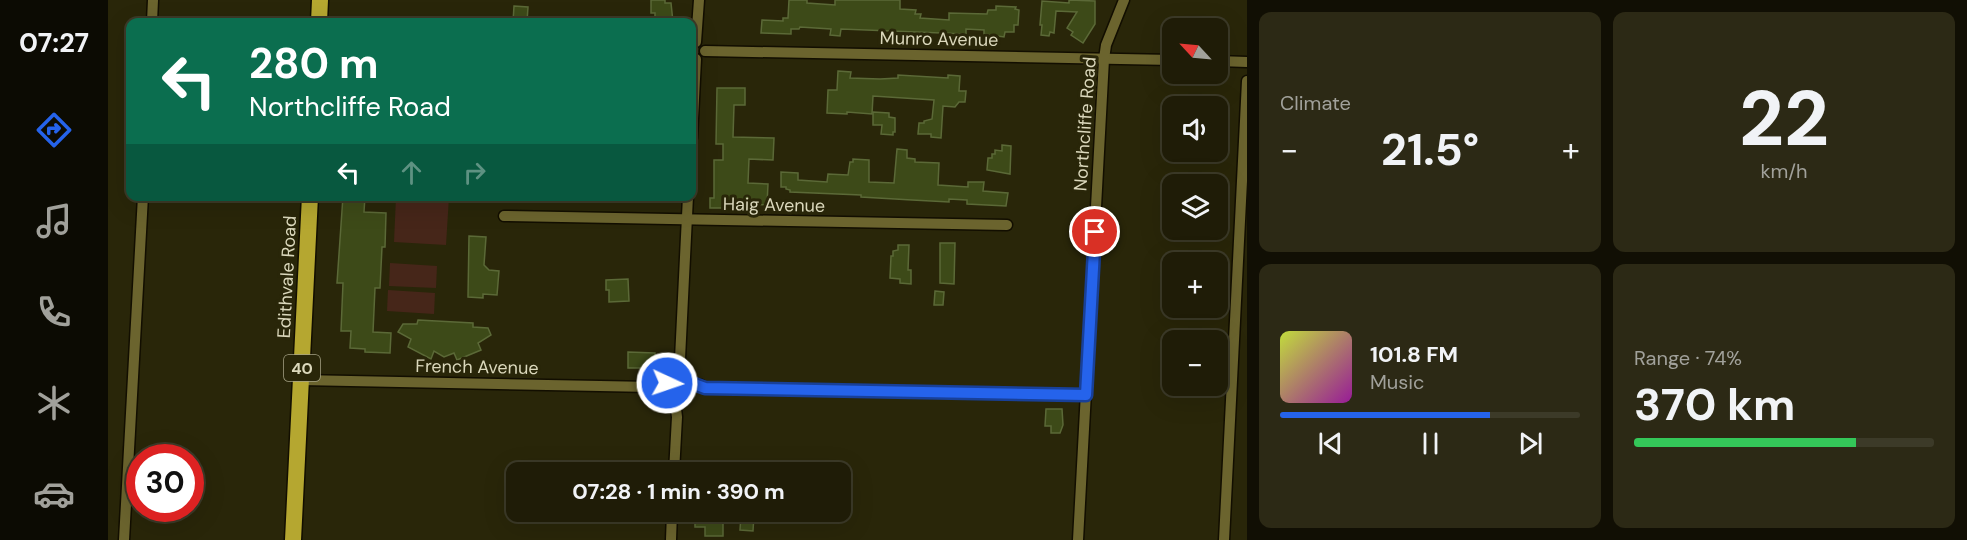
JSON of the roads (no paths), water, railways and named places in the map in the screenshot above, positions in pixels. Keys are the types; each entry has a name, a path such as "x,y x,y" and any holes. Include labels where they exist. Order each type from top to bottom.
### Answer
{"highway":[{"path":"319,18 320,0"},
{"name":"Edithvale Road","path":"292,540 310,201"}],"street":[{"path":"152,18 153,0"},
{"path":"696,26 699,0"},
{"name":"Northcliffe Road","path":"1078,540 1104,59 1124,0"},
{"path":"696,43 703,45 705,51 703,56 696,58"},
{"name":"Munro Avenue","path":"705,51 1162,60"},
{"path":"1228,61 1247,62"},
{"path":"1224,540 1247,81"},
{"path":"124,540 142,201"},
{"path":"675,462 688,201"},
{"name":"Haig Avenue","path":"504,216 1007,225"},
{"name":"French Avenue","path":"301,380 652,387 656,390 678,388 700,391 705,388 1086,395"},
{"path":"671,540 672,522"}]}
